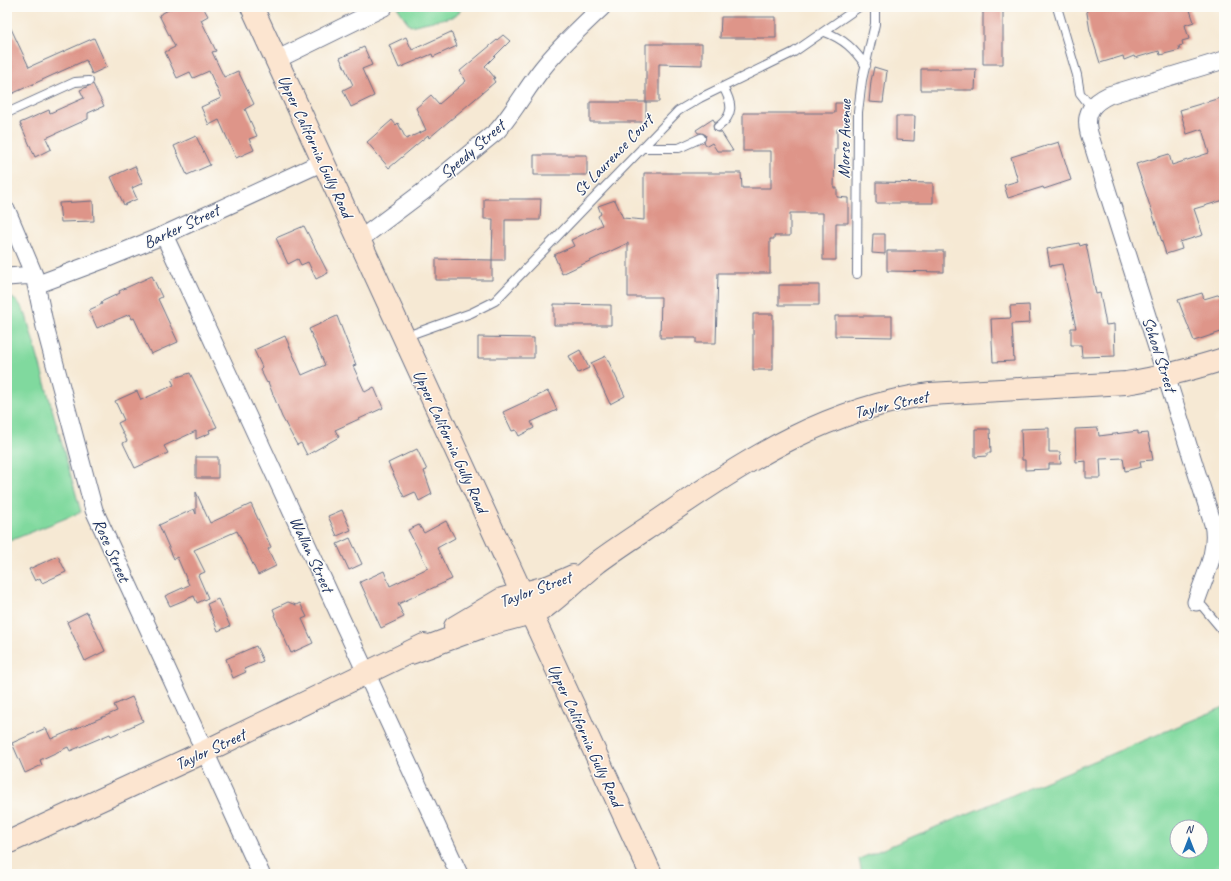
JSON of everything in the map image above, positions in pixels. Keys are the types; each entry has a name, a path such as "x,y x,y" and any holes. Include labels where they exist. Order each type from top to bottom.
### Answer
{"street":[{"name":"Upper California Gully Road","path":"252,7 530,614 651,874"},
{"path":"276,60 384,7"},
{"name":"Speedy Street","path":"359,240 424,191 497,130 506,120 542,68 602,7"},
{"path":"1090,107 1098,100 1109,95 1224,60"},
{"name":"School Street","path":"1090,107 1087,117 1089,133 1206,496 1215,531 1210,562 1196,602"},
{"name":"Barker Street","path":"7,277 35,280 108,258 164,235 323,162"},
{"name":"Rose Street","path":"7,211 35,280 45,327 94,510 261,874"},
{"name":"Wallan Street","path":"164,235 459,874"},
{"name":"Taylor Street","path":"411,653 490,624 530,614 545,607 597,563 696,494 759,454 837,417 899,399 930,394 1126,383 1167,376 1224,359"},
{"name":"Taylor Street","path":"7,843 206,752 411,653 502,599 557,584 597,563"}],"lane":[{"name":"St Laurence Court","path":"403,338 471,313 495,301 678,111 794,52 825,32 859,7"},
{"name":"Morse Avenue","path":"857,274 858,112 875,24 875,7"},
{"path":"1057,7 1077,74 1080,93 1090,107"},
{"path":"825,32 846,42 854,48 866,66"},
{"path":"7,113 75,82 89,81"},
{"path":"718,127 726,120 731,111 730,100 723,87"},
{"path":"642,148 679,148 701,138"},
{"path":"1196,602 1204,607 1224,632"}],"green space":[{"path":"397,7 463,7 456,16 410,26"},
{"path":"7,294 19,303 26,315 81,512 7,542"},
{"path":"1224,707 1224,874 862,874 859,859"}],"building":[{"path":"174,7 203,7 208,16 201,20 216,51 212,52 224,77 238,71 254,104 245,109 257,136 249,139 254,150 236,158 219,120 209,125 201,107 221,98 209,71 193,78 190,72 177,78 165,52 175,47 159,15"},
{"path":"1086,7 1189,7 1194,22 1185,25 1189,39 1182,41 1183,45 1179,46 1180,50 1160,55 1159,51 1135,58 1134,56 1124,60 1123,56 1100,63 1090,31"},
{"path":"983,10 1003,10 1003,64 983,64"},
{"path":"721,17 776,17 776,38 720,38"},
{"path":"7,20 29,67 94,38 107,67 92,74 86,60 7,96"},
{"path":"451,32 457,46 433,57 432,54 399,68 389,45 406,37 412,50"},
{"path":"503,35 510,41 485,66 495,78 493,79 495,82 429,138 428,135 389,168 367,142 392,120 396,125 398,123 406,139 426,130 416,108 431,95 439,104 466,81 460,71"},
{"path":"646,44 702,44 702,65 659,64 659,102 646,102"},
{"path":"364,47 372,65 362,69 374,96 351,107 343,90 353,85 340,58"},
{"path":"874,67 887,71 883,103 869,102"},
{"path":"921,69 976,69 975,90 921,90"},
{"path":"93,84 104,106 88,113 88,119 46,138 51,149 35,157 20,123 49,110 50,113 84,98 80,90"},
{"path":"1220,98 1224,112 1224,200 1194,209 1203,235 1180,242 1182,249 1166,254 1136,164 1169,154 1172,165 1209,153 1202,129 1187,134 1180,110"},
{"path":"590,102 646,102 646,122 590,122"},
{"path":"835,103 849,103 849,129 837,129 837,149 835,149 834,188 837,188 837,197 848,198 848,223 836,223 836,260 823,260 823,213 790,213 790,236 774,236 774,239 770,239 770,273 718,273 716,343 696,343 696,338 660,338 661,297 628,297 628,243 562,274 554,255 574,246 571,240 602,225 598,216 601,214 598,206 615,200 623,218 644,220 644,173 741,173 742,188 771,188 771,151 743,151 743,113 835,113"},
{"path":"896,116 915,116 914,141 896,140"},
{"path":"713,119 715,122 713,126 714,130 721,132 733,151 717,151 712,143 707,146 704,142 706,135 698,133 696,130"},
{"path":"196,136 210,165 187,175 174,146"},
{"path":"1059,142 1071,180 1044,189 1043,187 1008,198 1004,185 1018,181 1011,157"},
{"path":"534,155 587,155 587,175 534,175"},
{"path":"135,166 143,183 132,188 137,199 124,205 111,177"},
{"path":"876,182 933,183 933,203 876,203"},
{"path":"484,199 541,199 540,220 505,220 505,260 492,260 493,219 484,219"},
{"path":"93,201 94,221 61,222 59,203"},
{"path":"304,226 328,273 316,279 308,262 301,265 298,259 288,264 276,238"},
{"path":"873,234 885,234 885,254 872,253"},
{"path":"1079,243 1080,246 1086,244 1096,294 1100,293 1106,325 1114,324 1115,356 1082,357 1081,345 1071,345 1071,328 1076,328 1062,264 1050,266 1047,249"},
{"path":"887,251 944,251 944,272 887,271"},
{"path":"436,259 492,260 492,280 436,280"},
{"path":"152,276 162,297 158,299 178,342 151,354 134,318 132,319 130,314 97,328 89,310 102,304 101,302 120,293 119,291"},
{"path":"779,285 819,285 819,305 779,305"},
{"path":"1202,293 1204,299 1224,293 1224,331 1194,341 1178,300"},
{"path":"554,304 611,305 611,325 554,325"},
{"path":"1029,305 1030,323 1012,324 1014,361 993,362 991,319 1011,318 1010,306"},
{"path":"753,314 773,314 773,370 753,370"},
{"path":"337,316 356,365 353,366 365,392 374,387 383,408 335,430 339,437 307,455 301,443 297,445 282,417 268,382 267,383 260,369 262,367 254,350 285,336 302,375 325,365 309,329"},
{"path":"835,316 892,316 892,337 835,336"},
{"path":"478,337 534,338 534,358 478,358"},
{"path":"580,350 589,368 578,373 569,356"},
{"path":"606,356 625,396 610,404 591,363"},
{"path":"190,373 217,427 209,430 210,433 196,439 196,431 164,446 168,453 135,468 123,443 127,441 118,423 124,420 115,401 137,391 141,400 174,385 171,379"},
{"path":"548,391 557,410 531,422 534,428 519,436 516,430 512,431 503,412"},
{"path":"1049,428 1049,452 1060,452 1061,464 1049,464 1049,469 1025,470 1025,460 1022,460 1021,429"},
{"path":"1098,428 1099,436 1138,431 1138,434 1148,433 1153,460 1140,461 1141,467 1125,471 1123,458 1100,459 1101,478 1086,478 1086,461 1076,462 1075,429"},
{"path":"975,429 990,429 991,453 987,453 987,456 975,457"},
{"path":"417,449 427,470 424,471 432,494 419,501 415,492 404,497 388,463"},
{"path":"196,457 218,457 218,478 196,478"},
{"path":"196,492 210,523 251,504 271,547 268,549 276,566 258,575 237,531 194,550 205,572 198,575 208,598 197,603 194,596 170,606 165,596 189,585 177,557 174,559 159,525 194,509 196,514"},
{"path":"342,510 351,530 337,536 328,516"},
{"path":"446,521 455,538 437,548 452,579 398,604 404,617 381,628 360,582 384,571 390,586 428,568 408,530 419,525 424,533"},
{"path":"350,538 362,564 349,570 337,544"},
{"path":"58,556 66,572 42,583 40,578 35,581 29,569"},
{"path":"218,599 230,626 218,631 207,604"},
{"path":"288,602 296,605 300,603 307,617 302,619 313,643 291,653 274,615 273,609"},
{"path":"87,612 105,651 85,661 67,622"},
{"path":"256,646 263,661 244,669 246,672 233,678 226,659"},
{"path":"132,697 143,721 111,736 110,734 70,751 68,747 40,760 42,765 25,773 12,743 46,728 51,739 117,711 114,705"}]}
